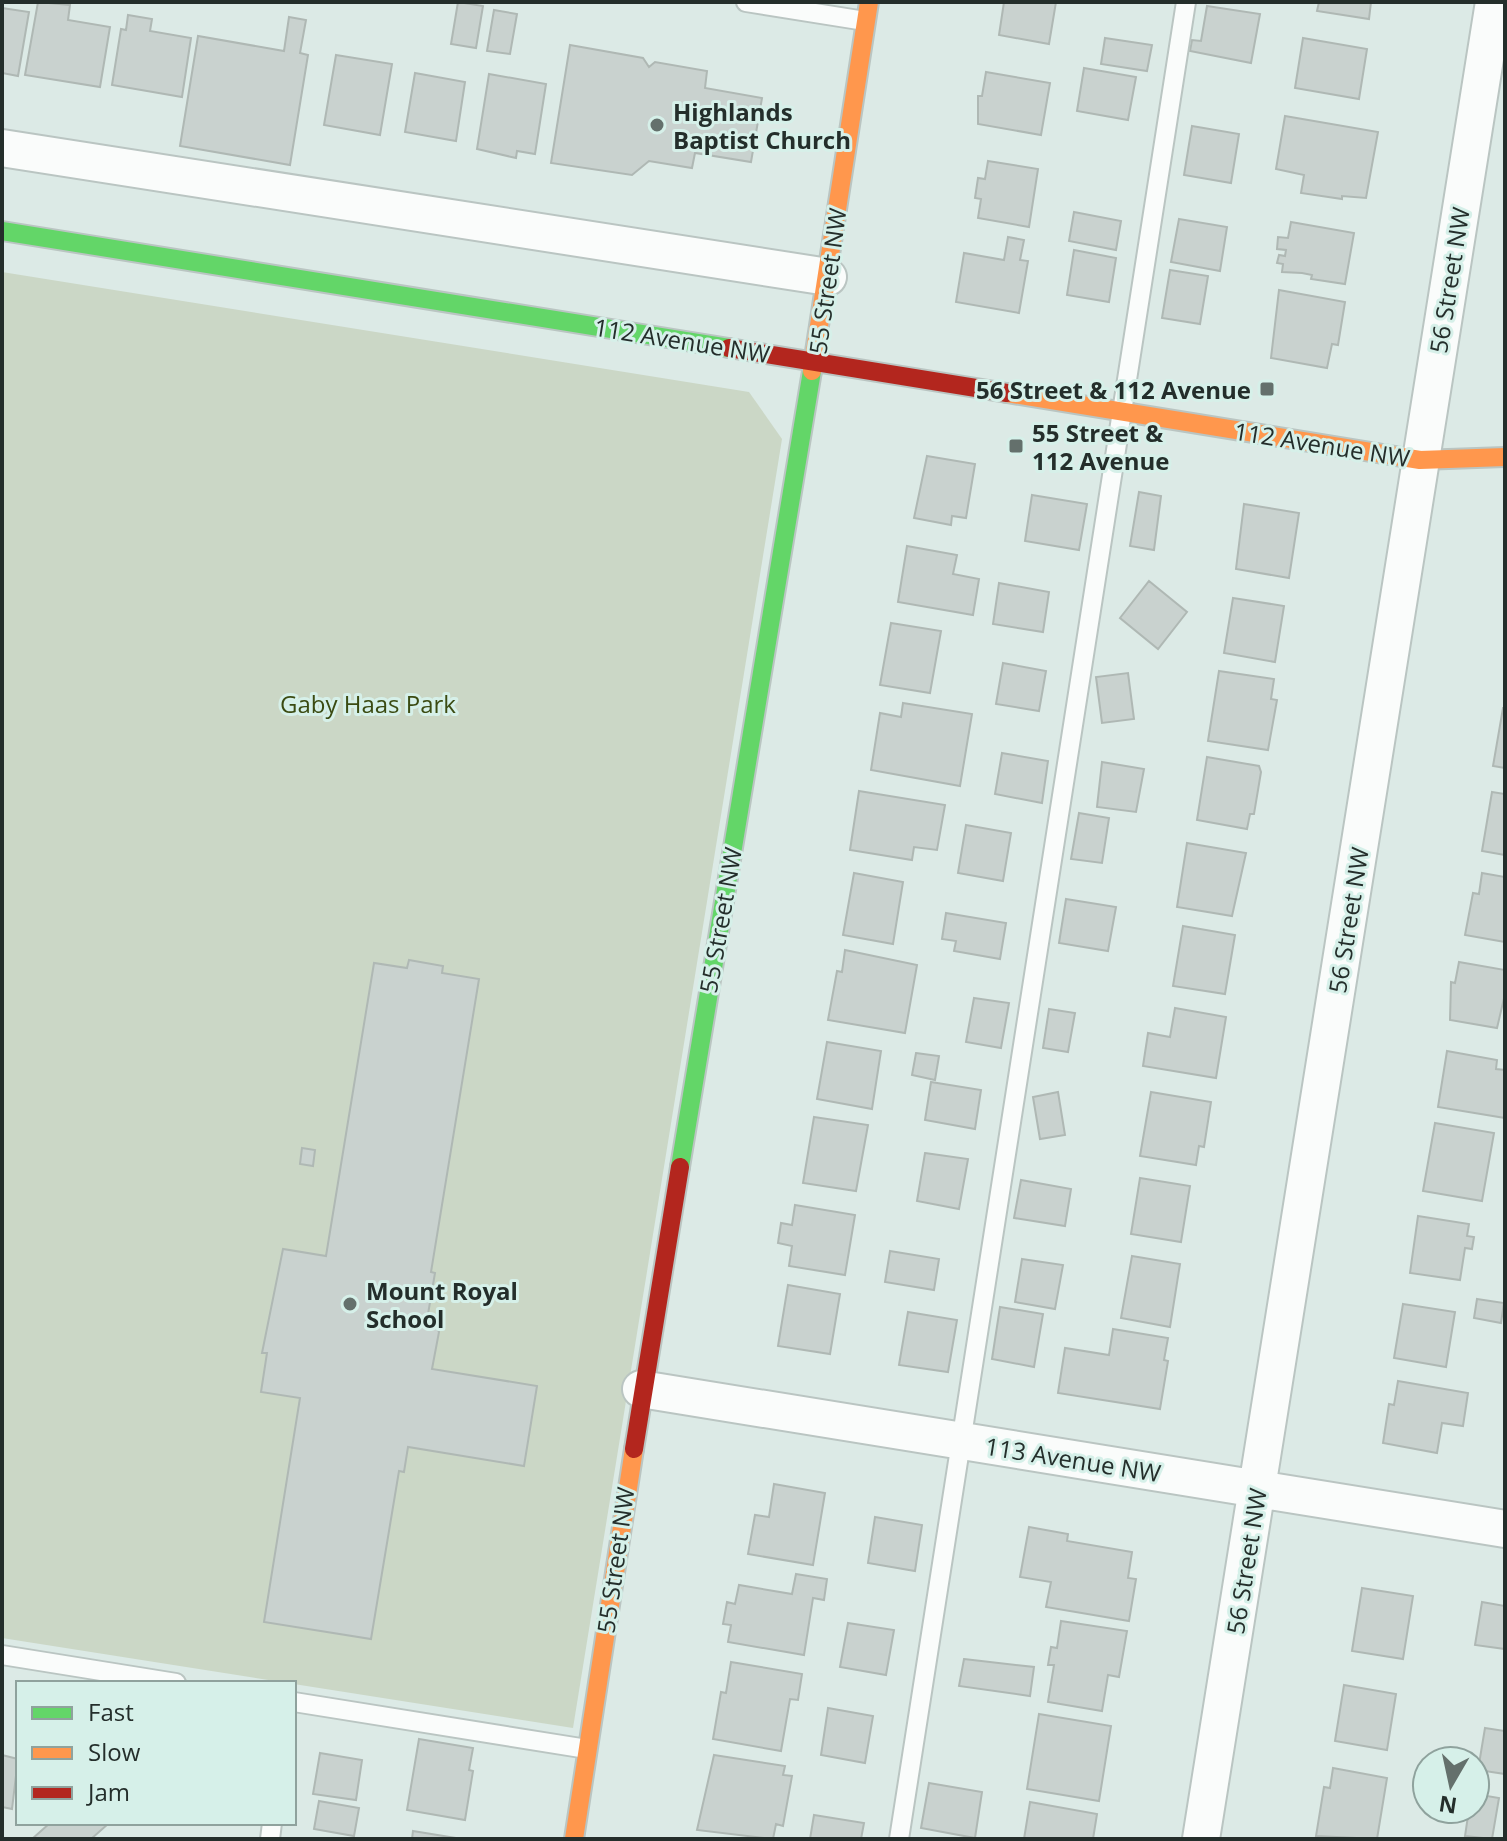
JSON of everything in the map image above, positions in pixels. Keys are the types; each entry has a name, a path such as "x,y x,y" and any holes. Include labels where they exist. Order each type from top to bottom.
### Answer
{"street":[{"name":"55 Street NW","path":"574,1839 641,1389 816,362 869,2"},
{"name":"56 Street NW","path":"1201,1839 1494,2"},
{"path":"2,148 828,277"},
{"name":"112 Avenue NW","path":"2,231 1420,460 1505,457"},
{"name":"113 Avenue NW","path":"641,1389 1505,1529"}],"lane":[{"path":"746,2 866,21"},
{"path":"899,1839 1186,2"},
{"path":"2,1655 164,1681"},
{"path":"296,1702 587,1749"}],"green space":[{"name":"Gaby Haas Park","path":"2,272 749,392 782,439 573,1728 296,1684 296,1681 275,1681 2,1638"}],"building":[{"path":"38,2 70,5 68,20 110,27 100,87 25,75"},
{"path":"458,2 483,6 476,48 451,44"},
{"path":"1004,2 1056,2 1049,44 999,35"},
{"path":"1319,2 1371,2 1369,19 1317,11"},
{"path":"1207,6 1260,14 1251,63 1190,51 1192,40 1201,41"},
{"path":"2,8 29,12 18,76 2,73"},
{"path":"494,10 517,14 510,54 487,51"},
{"path":"128,15 152,19 150,31 191,38 182,97 112,85 121,29 126,30"},
{"path":"289,17 306,20 300,53 308,55 290,165 180,146 198,36 284,51"},
{"path":"1105,38 1152,45 1147,71 1101,64"},
{"path":"1303,38 1367,49 1359,99 1295,88"},
{"name":"Highlands Baptist Church","path":"570,45 643,58 649,67 655,62 707,71 705,88 762,98 751,162 695,153 692,168 649,161 632,175 551,163"},
{"path":"336,55 392,64 380,135 324,125"},
{"path":"1084,68 1136,77 1128,120 1077,111"},
{"path":"986,72 1050,83 1041,135 978,124 978,96 982,96"},
{"path":"415,73 465,82 456,141 405,132"},
{"path":"489,74 546,84 535,154 517,151 516,158 477,149"},
{"path":"1285,116 1378,132 1366,198 1342,196 1342,199 1301,193 1304,175 1276,169"},
{"path":"1192,126 1239,134 1231,183 1184,175"},
{"path":"988,161 1038,169 1029,227 978,218 981,199 975,198 978,178 985,179"},
{"path":"1074,212 1121,221 1116,250 1069,241"},
{"path":"1179,219 1227,227 1220,271 1171,262"},
{"path":"1291,222 1354,233 1345,284 1311,279 1312,275 1302,273 1282,272 1283,264 1277,263 1279,255 1285,256 1286,250 1277,249 1278,237 1288,238"},
{"path":"1008,237 1024,240 1020,260 1028,261 1019,313 956,302 964,253 1004,260"},
{"path":"1074,250 1116,258 1109,302 1067,295"},
{"path":"1170,270 1208,276 1200,324 1162,318"},
{"path":"1279,290 1345,302 1338,345 1332,344 1327,368 1271,358"},
{"path":"927,456 975,464 966,518 952,516 951,525 914,518"},
{"path":"1139,492 1161,496 1154,550 1130,546"},
{"path":"1032,495 1087,504 1079,550 1025,541"},
{"path":"1244,504 1299,513 1289,578 1236,569"},
{"path":"907,546 957,555 953,574 979,579 973,615 898,602"},
{"path":"1149,581 1187,612 1158,649 1120,618"},
{"path":"999,583 1049,592 1043,632 993,624"},
{"path":"1233,598 1284,606 1275,662 1224,653"},
{"path":"891,623 941,631 930,693 880,685"},
{"path":"1003,663 1046,671 1039,711 996,704"},
{"path":"1219,671 1274,679 1271,699 1277,700 1268,750 1208,741"},
{"path":"1128,673 1134,719 1102,723 1096,677"},
{"path":"903,703 972,714 960,786 871,770 880,713 901,717"},
{"path":"1505,708 1505,768 1493,766"},
{"path":"1002,753 1048,761 1042,803 995,794"},
{"path":"1207,757 1259,766 1261,772 1254,814 1250,814 1247,829 1197,820"},
{"path":"1102,762 1144,769 1136,812 1097,807"},
{"path":"859,791 945,805 937,850 914,847 912,860 850,850"},
{"path":"1492,792 1505,794 1505,855 1482,851"},
{"path":"1079,813 1109,818 1102,863 1071,859"},
{"path":"966,825 1011,833 1003,881 958,873"},
{"path":"1187,843 1246,853 1232,916 1177,907"},
{"path":"854,873 903,882 893,944 843,935"},
{"path":"1482,873 1505,877 1505,942 1465,935 1473,893 1479,894"},
{"path":"1066,899 1116,907 1108,951 1059,943"},
{"path":"946,913 1006,923 1000,959 954,951 956,941 942,939"},
{"path":"1183,926 1235,935 1225,994 1173,986"},
{"path":"845,950 917,965 905,1033 828,1020 837,971 842,972"},
{"name":"Mount Royal School","path":"409,960 443,966 442,973 479,979 431,1272 435,1273 427,1320 435,1324 439,1332 432,1369 537,1386 524,1466 408,1447 404,1472 399,1471 371,1639 264,1622 300,1398 261,1392 267,1353 262,1353 283,1249 326,1256 374,963 407,968"},
{"path":"1459,962 1505,970 1505,994 1497,1028 1450,1020 1451,982 1455,983"},
{"path":"974,998 1009,1003 1001,1048 966,1042"},
{"path":"1175,1008 1226,1017 1216,1078 1143,1066 1148,1033 1170,1037"},
{"path":"1049,1009 1075,1013 1068,1052 1043,1048"},
{"path":"827,1042 881,1051 872,1109 817,1099"},
{"path":"1447,1051 1497,1060 1496,1069 1505,1070 1505,1118 1438,1107"},
{"path":"916,1053 939,1056 935,1080 912,1075"},
{"path":"931,1082 981,1090 975,1129 925,1120"},
{"path":"1058,1092 1065,1135 1040,1139 1033,1097"},
{"path":"1151,1092 1211,1102 1204,1147 1199,1146 1196,1165 1140,1156"},
{"path":"814,1117 868,1125 856,1191 803,1183"},
{"path":"1435,1123 1494,1133 1482,1201 1423,1191"},
{"path":"302,1148 315,1150 313,1166 300,1164"},
{"path":"925,1153 968,1159 959,1209 917,1201"},
{"path":"1140,1178 1190,1186 1181,1242 1131,1234"},
{"path":"1021,1180 1071,1189 1065,1226 1014,1218"},
{"path":"795,1205 855,1215 845,1275 789,1266 792,1246 778,1243 781,1223 792,1225"},
{"path":"1418,1216 1469,1224 1467,1236 1474,1237 1472,1249 1465,1248 1460,1280 1410,1273"},
{"path":"890,1251 939,1259 934,1290 885,1282"},
{"path":"1132,1256 1180,1264 1170,1327 1121,1318"},
{"path":"1022,1259 1063,1265 1055,1309 1015,1302"},
{"path":"788,1285 840,1294 830,1354 778,1346"},
{"path":"1477,1299 1504,1303 1501,1323 1474,1318"},
{"path":"1403,1304 1455,1312 1446,1367 1394,1358"},
{"path":"1000,1307 1043,1314 1034,1367 992,1359"},
{"path":"908,1312 957,1320 948,1372 899,1365"},
{"path":"1113,1329 1168,1338 1164,1360 1168,1361 1160,1409 1058,1393 1065,1348 1109,1355"},
{"path":"1398,1381 1468,1393 1463,1426 1442,1423 1437,1453 1383,1443 1389,1404 1394,1405"},
{"path":"774,1484 825,1493 813,1565 748,1554 755,1515 769,1517"},
{"path":"875,1517 922,1525 915,1571 868,1563"},
{"path":"1029,1527 1068,1534 1067,1541 1132,1552 1128,1578 1136,1579 1129,1621 1046,1607 1051,1582 1020,1577"},
{"path":"796,1574 827,1579 824,1600 813,1598 804,1655 728,1642 731,1625 723,1624 727,1602 735,1604 739,1585 792,1594"},
{"path":"1362,1588 1413,1596 1403,1659 1352,1651"},
{"path":"1482,1602 1505,1606 1505,1649 1475,1645"},
{"path":"1061,1621 1127,1631 1119,1677 1108,1675 1102,1711 1048,1702 1054,1665 1048,1665 1051,1647 1057,1648"},
{"path":"848,1623 894,1630 886,1675 840,1667"},
{"path":"964,1659 1034,1667 1030,1696 959,1686"},
{"path":"731,1662 802,1674 798,1700 790,1699 781,1751 713,1739 721,1692 726,1693"},
{"path":"1344,1685 1396,1694 1387,1750 1335,1741"},
{"path":"828,1708 873,1716 865,1763 821,1755"},
{"path":"1039,1714 1111,1726 1099,1801 1027,1789"},
{"path":"1485,1728 1505,1731 1505,1774 1491,1772 1491,1745 1482,1745"},
{"path":"419,1739 473,1748 469,1770 473,1771 465,1820 407,1810"},
{"path":"320,1753 362,1760 356,1800 313,1794"},
{"path":"2,1755 16,1758 16,1776 12,1809 2,1807"},
{"path":"714,1755 785,1766 783,1775 792,1776 783,1826 776,1824 773,1839 697,1830"},
{"path":"1333,1768 1387,1778 1377,1839 1316,1836 1324,1787 1330,1788"},
{"path":"929,1783 982,1792 975,1838 921,1828"},
{"path":"1491,1797 1499,1798 1492,1839 1465,1836 1467,1825 1491,1825"},
{"path":"319,1801 359,1808 354,1836 314,1829"},
{"path":"1030,1802 1097,1814 1093,1839 1024,1839"},
{"path":"814,1815 864,1823 861,1839 810,1839"},
{"path":"48,1825 107,1825 91,1839 32,1839"},
{"path":"413,1831 462,1839 412,1839"}],"traffic: fast":[{"path":"2,231 729,348"},
{"path":"680,1167 812,371"}],"traffic: slow":[{"path":"812,371 869,2"},
{"path":"1007,393 1420,460 1505,457"},
{"path":"574,1839 634,1449"}],"traffic: jam":[{"path":"729,348 1007,393"},
{"path":"634,1449 680,1167"}],"place":[{"name":"Highlands Baptist Church","path":"657,125"},
{"name":"56 Street & 112 Avenue","path":"1267,389"},
{"name":"55 Street & 112 Avenue","path":"1016,446"},
{"name":"Mount Royal School","path":"350,1304"}]}
